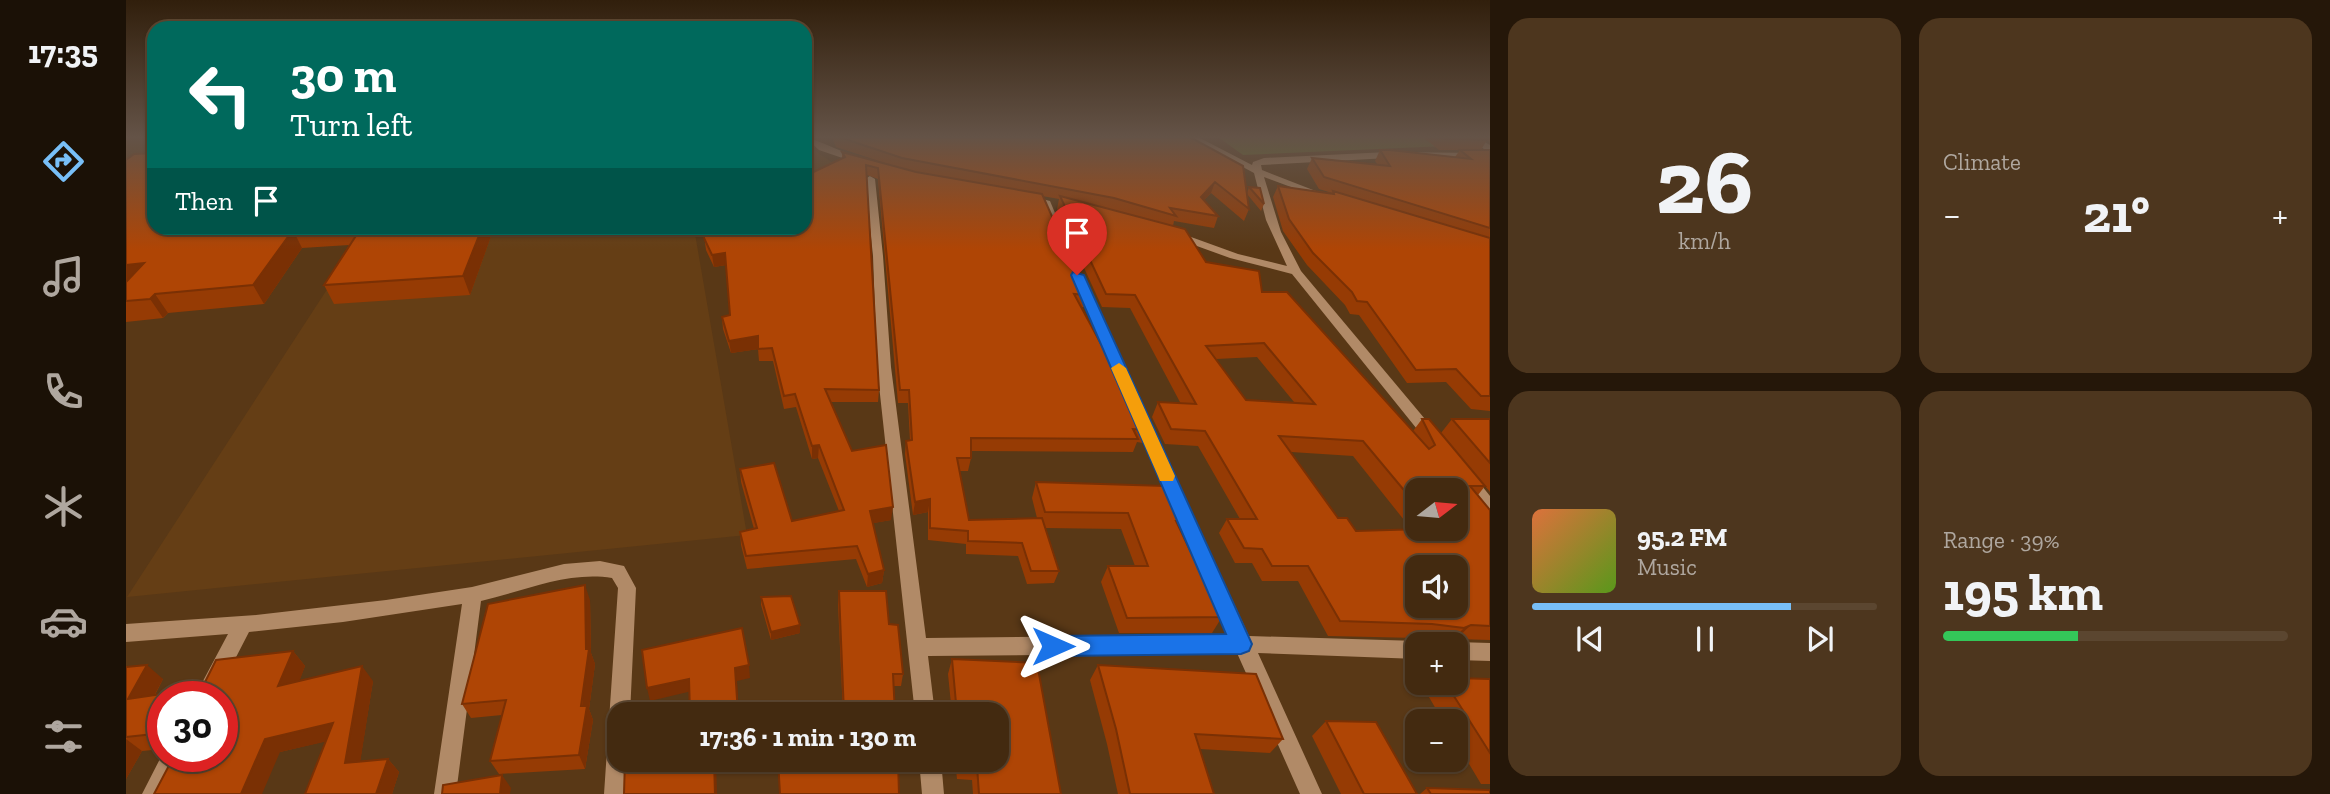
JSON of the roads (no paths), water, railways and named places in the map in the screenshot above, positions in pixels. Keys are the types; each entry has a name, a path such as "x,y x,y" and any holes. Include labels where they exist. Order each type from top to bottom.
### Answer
{"street":[{"path":"872,174 884,367 924,702"},
{"path":"1259,174 1265,208 1280,244 1296,272 1437,443"},
{"path":"1266,174 1337,200"},
{"path":"1045,201 1241,644 1311,794"},
{"path":"1169,233 1234,256 1296,272"},
{"path":"1455,464 1490,507"},
{"path":"126,633 242,626 473,595 595,566 618,571 626,588 621,702"},
{"path":"445,794 473,595"},
{"path":"213,681 242,626"},
{"path":"919,647 1241,644 1405,650"},
{"path":"1468,651 1490,652"},
{"path":"153,794 165,772"},
{"path":"615,794 616,772"},
{"path":"931,772 933,794"}]}
